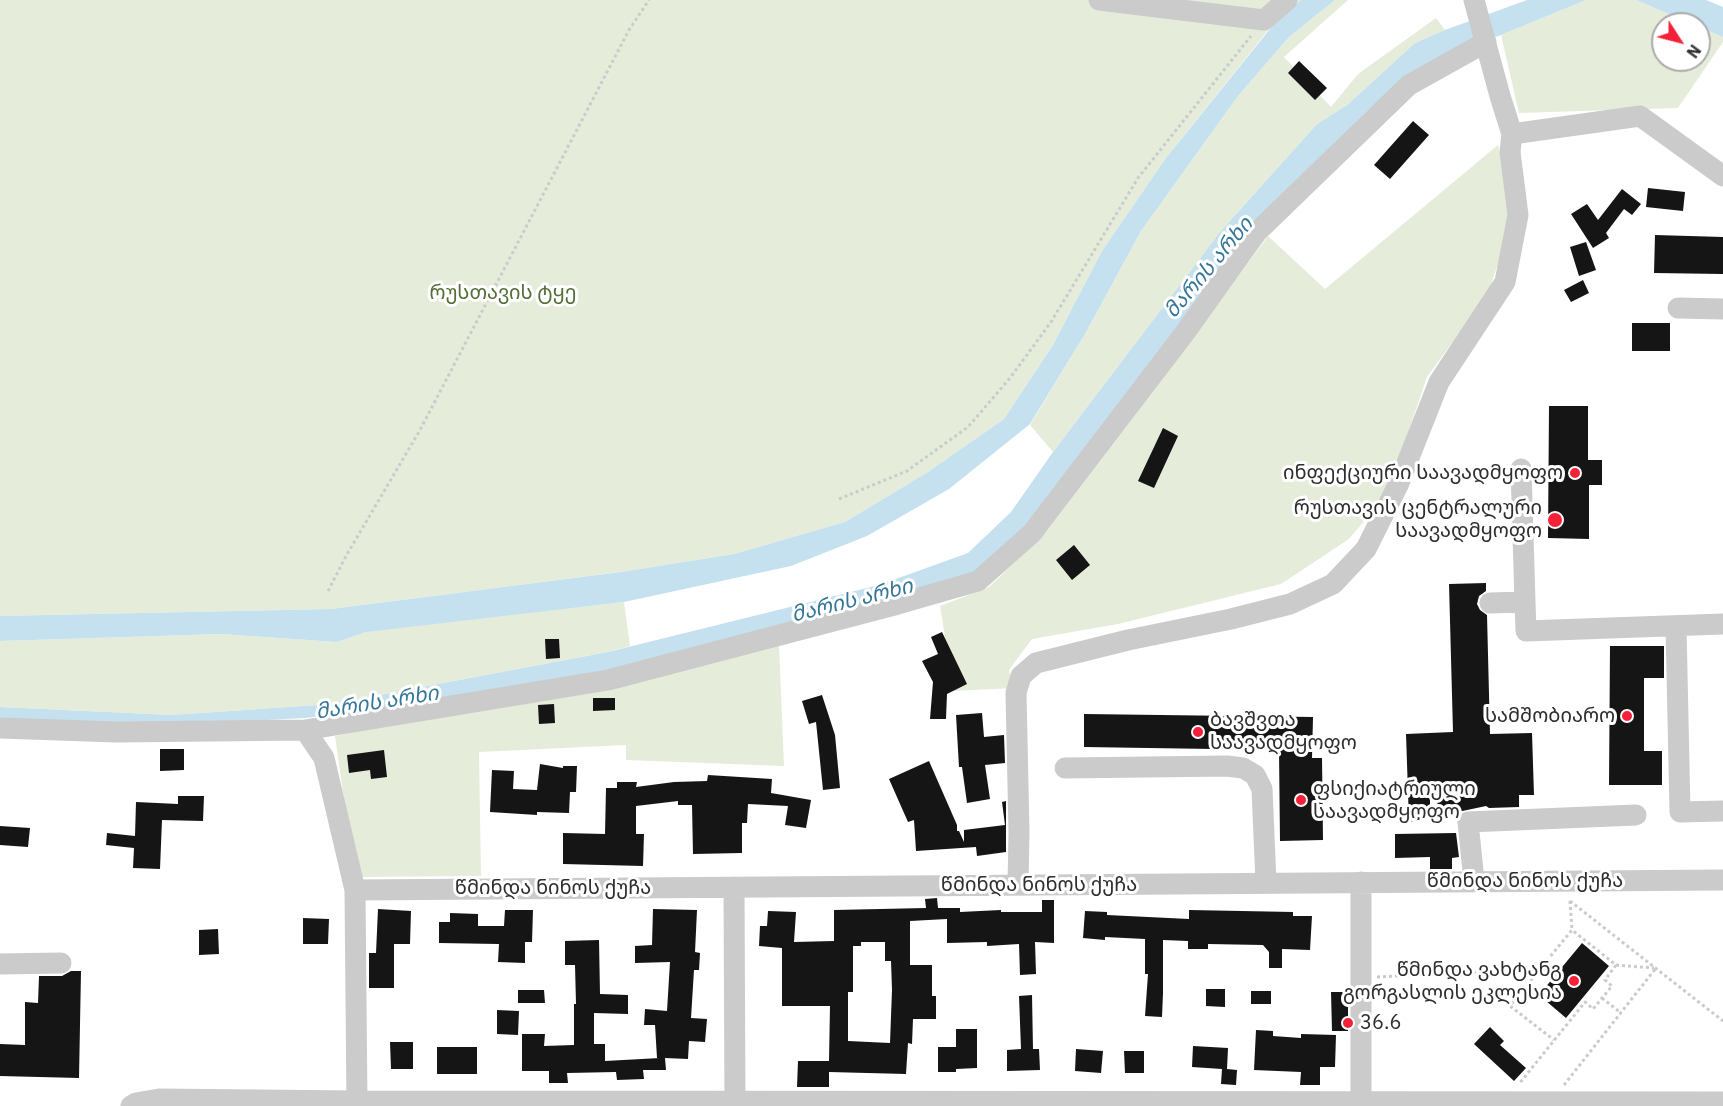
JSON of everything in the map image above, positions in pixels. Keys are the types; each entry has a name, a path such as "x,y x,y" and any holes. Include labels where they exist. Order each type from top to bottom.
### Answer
{"street":[{"path":"1099,0 1264,20 1287,0"},
{"path":"1018,885 1016,693 1021,676 1036,663 1290,604 1333,584 1366,549 1399,483 1439,382 1505,282 1518,215 1510,152 1512,134 1476,6"},
{"path":"0,728 116,732 305,730 609,680 978,581 1032,533 1184,334 1257,232 1409,85 1485,42"},
{"path":"1512,134 1640,116 1723,176"},
{"path":"1678,308 1723,309"},
{"path":"1521,469 1526,631 1723,624"},
{"path":"1490,603 1525,602"},
{"path":"1676,626 1680,812 1723,811"},
{"path":"305,730 324,758 355,890 357,1104"},
{"path":"1065,768 1227,766 1243,768 1255,776 1262,789 1266,883"},
{"path":"1474,881 1468,822 1636,815"},
{"name":"წმინდა ნინოს ქუჩა","path":"355,890 1474,881 1569,891 1723,880"},
{"path":"1361,882 1361,1104"},
{"path":"734,887 735,1104"},
{"path":"0,964 61,963"},
{"path":"131,1106 159,1099 357,1104 1723,1102"}],"path":[{"path":"328,591 420,430 629,30 649,0"},
{"path":"839,499 907,471 968,427 1010,378 1051,322 1138,178 1264,20"},
{"path":"1554,1040 1510,1006 1572,930 1569,891"},
{"path":"1569,891 1656,968 1723,1020"},
{"path":"1572,930 1616,965 1656,968"},
{"path":"1519,1102 1519,1084 1585,1002 1593,1009 1612,986 1605,980 1616,965"},
{"path":"1551,1102 1656,968"},
{"path":"1361,977 1540,969"},
{"path":"1602,998 1621,1013"}],"green space":[{"name":"რუსთავის ტყე","path":"0,0 1301,0 1281,14 1166,158 1102,251 1053,345 1004,419 928,472 845,522 734,554 621,572 331,609 0,616"},
{"path":"1335,0 1348,0 1284,57 1331,107 1358,74 1436,18 1445,30 1415,43 1347,105 1317,124 1220,232 1053,452 1030,425 1085,334 1141,231 1238,96 1289,37"},
{"path":"1586,0 1636,0 1664,12 1651,12 1651,72 1703,72 1678,108 1519,113 1501,35"},
{"path":"1711,32 1723,37 1723,42 1711,60"},
{"path":"1498,145 1507,179 1510,227 1488,294 1427,377 1387,494 1349,539 1281,584 1118,624 1032,639 1009,670 1013,688 954,691 940,606 989,587 1046,532 1268,236 1325,289"},
{"path":"624,602 630,646 332,704 172,715 0,707 0,641 221,634 337,642 372,630"},
{"path":"779,645 784,766 626,760 626,745 479,752 481,876 355,877 335,736"}],"water":[{"path":"1301,0 1335,0 1289,37 1238,96 1141,231 1085,334 1030,424 949,489 867,536 791,566 624,602 366,632 337,642 221,634 0,641 0,616 331,609 621,572 734,554 845,522 928,472 1004,419 1053,345 1102,251 1166,158 1282,14"},
{"name":"მარის არხი","path":"1527,0 1586,0 1436,59 1366,112 1289,191 1030,524 976,574 599,676 306,718 168,725 0,722 0,707 172,715 332,704 608,652 879,585 968,553 1011,512 1053,452 1220,232 1317,124 1347,105 1415,43"},
{"path":"1636,0 1706,0 1723,7 1723,37 1711,32 1711,12 1664,12"}],"building":[{"path":"1299,61 1327,88 1315,100 1288,73"},
{"path":"1413,121 1429,135 1390,179 1374,165"},
{"path":"1648,188 1685,192 1683,211 1646,207"},
{"path":"1622,189 1641,204 1632,215 1624,209 1606,233 1609,238 1593,248 1571,214 1587,204 1598,220"},
{"path":"1655,235 1723,237 1723,274 1654,273"},
{"path":"1586,242 1596,270 1579,276 1570,247"},
{"path":"1583,280 1589,293 1571,302 1564,290"},
{"path":"1632,323 1670,323 1670,351 1632,351"},
{"name":"ინფექციური საავადმყოფო","path":"1549,406 1588,406 1588,460 1602,460 1602,485 1589,485 1589,539 1548,538"},
{"path":"1163,428 1178,436 1154,488 1138,481"},
{"path":"1074,545 1090,565 1072,580 1056,560"},
{"path":"1486,583 1486,591 1479,596 1477,604 1480,610 1487,615 1490,734 1532,733 1534,795 1519,795 1519,807 1489,808 1486,806 1453,813 1430,799 1430,817 1409,822 1406,734 1453,732 1449,584"},
{"path":"942,632 967,684 947,694 946,719 930,719 933,682 922,661 938,654 931,637"},
{"path":"545,639 559,639 560,658 546,659"},
{"name":"სამშობიარო","path":"1610,646 1664,646 1664,678 1644,678 1644,751 1662,751 1662,785 1609,785"},
{"path":"822,695 835,735 840,788 823,790 816,722 809,724 802,701"},
{"path":"593,698 615,698 615,710 593,711"},
{"path":"554,704 555,723 539,724 538,705"},
{"path":"982,713 984,737 1004,735 1005,763 985,765 990,799 967,803 962,767 959,767 956,715"},
{"name":"ბავშვთა საავადმყოფო","path":"1084,714 1313,717 1312,758 1322,758 1323,840 1280,841 1279,750 1084,747"},
{"path":"160,749 184,749 184,770 160,771"},
{"path":"384,750 387,777 371,779 370,770 349,773 347,755"},
{"path":"929,761 957,825 957,831 964,842 964,830 1005,825 1002,802 1006,801 1006,852 977,856 976,847 916,851 914,820 908,822 889,779"},
{"path":"540,764 563,768 563,766 577,766 576,792 570,792 569,813 537,812 537,815 490,812 492,770 514,771 513,789 537,790"},
{"path":"708,775 772,779 771,793 811,800 806,828 785,825 788,806 748,804 747,823 742,823 742,853 693,854 692,805 678,805 678,801 636,806 636,834 644,834 643,866 563,864 563,833 605,834 606,788 617,788 617,782 637,782 636,787 707,781"},
{"path":"178,796 204,796 203,821 162,820 160,869 133,868 134,848 106,845 107,833 135,836 136,802 178,804"},
{"path":"0,826 30,828 28,847 0,845"},
{"path":"1456,833 1459,857 1452,858 1452,869 1430,869 1430,857 1395,858 1395,834"},
{"path":"937,898 938,908 960,908 960,912 1001,910 1001,912 1042,912 1042,900 1054,900 1054,943 1035,942 1036,974 1020,975 1019,944 987,946 987,942 947,943 947,919 910,921 910,965 932,965 932,996 936,996 936,1019 913,1019 912,1044 908,1043 906,1074 829,1072 829,1087 797,1087 798,1061 829,1061 830,1006 782,1006 782,948 759,946 760,926 767,926 768,911 796,912 794,942 834,941 834,910 926,908 925,899","holes":["861,942 885,942 885,961 891,961 890,1043 848,1041 848,992 853,992 853,946 861,946"]},
{"path":"378,909 411,911 410,944 394,944 394,988 369,988 369,953 376,953"},
{"path":"653,909 697,910 695,952 700,953 699,970 694,970 691,1018 707,1019 705,1042 689,1041 688,1059 665,1058 666,1070 643,1070 644,1079 617,1080 616,1072 567,1073 568,1083 549,1083 549,1071 522,1071 522,1034 545,1034 544,1046 574,1045 575,965 565,965 565,941 599,940 600,994 628,995 628,1014 594,1013 594,1044 605,1044 605,1061 660,1058 657,1058 655,1025 644,1025 645,1009 667,1011 670,962 635,963 635,946 652,945"},
{"path":"505,910 533,910 532,942 525,942 525,963 498,962 499,944 439,943 439,922 450,922 450,913 478,914 478,926 504,926"},
{"path":"1189,910 1293,912 1293,916 1312,916 1310,950 1282,949 1282,968 1269,968 1269,952 1263,945 1208,944 1208,949 1188,949 1188,941 1163,940 1162,1017 1145,1016 1148,974 1145,974 1145,939 1083,938 1085,911 1107,912 1107,915 1189,919"},
{"path":"303,918 329,919 328,944 303,944"},
{"path":"218,929 219,954 199,955 199,930"},
{"name":"წმინდა ვახტანგ გორგასლის ეკლესია","path":"1582,943 1609,966 1566,1018 1539,995"},
{"path":"71,971 81,971 79,1078 0,1076 0,1044 25,1045 25,1002 38,1003 39,976 62,976"},
{"path":"1206,989 1225,989 1225,1007 1206,1006"},
{"path":"518,990 544,990 545,1003 518,1003"},
{"path":"1251,991 1271,991 1271,1004 1251,1004"},
{"path":"1331,992 1348,992 1348,1031 1332,1031"},
{"path":"1032,995 1033,1049 1039,1049 1040,1070 1007,1071 1007,1050 1021,1049 1019,996"},
{"path":"497,1010 519,1011 518,1035 497,1034"},
{"path":"1490,1027 1504,1041 1500,1045 1526,1068 1514,1081 1474,1044"},
{"path":"956,1029 977,1029 977,1068 956,1069 956,1072 938,1072 938,1047 956,1047"},
{"path":"1256,1030 1273,1031 1273,1036 1301,1038 1301,1034 1336,1035 1335,1067 1320,1067 1320,1085 1300,1085 1301,1072 1254,1070"},
{"path":"390,1042 413,1042 413,1069 391,1069"},
{"path":"1193,1046 1228,1048 1227,1069 1237,1070 1236,1085 1221,1084 1222,1069 1192,1067"},
{"path":"437,1047 477,1047 477,1074 437,1074"},
{"path":"1076,1049 1103,1051 1101,1073 1075,1071"},
{"path":"1124,1051 1144,1051 1144,1073 1125,1073"}],"place":[{"name":"ინფექციური საავადმყოფო","path":"1575,473"},
{"name":"რუსთავის ცენტრალური საავადმყოფო","path":"1555,520"},
{"name":"სამშობიარო","path":"1627,716"},
{"name":"ბავშვთა საავადმყოფო","path":"1198,732"},
{"name":"ფსიქიატრიული საავადმყოფო","path":"1301,800"},
{"name":"წმინდა ვახტანგ გორგასლის ეკლესია","path":"1574,981"},
{"name":"36.6","path":"1348,1023"}]}
